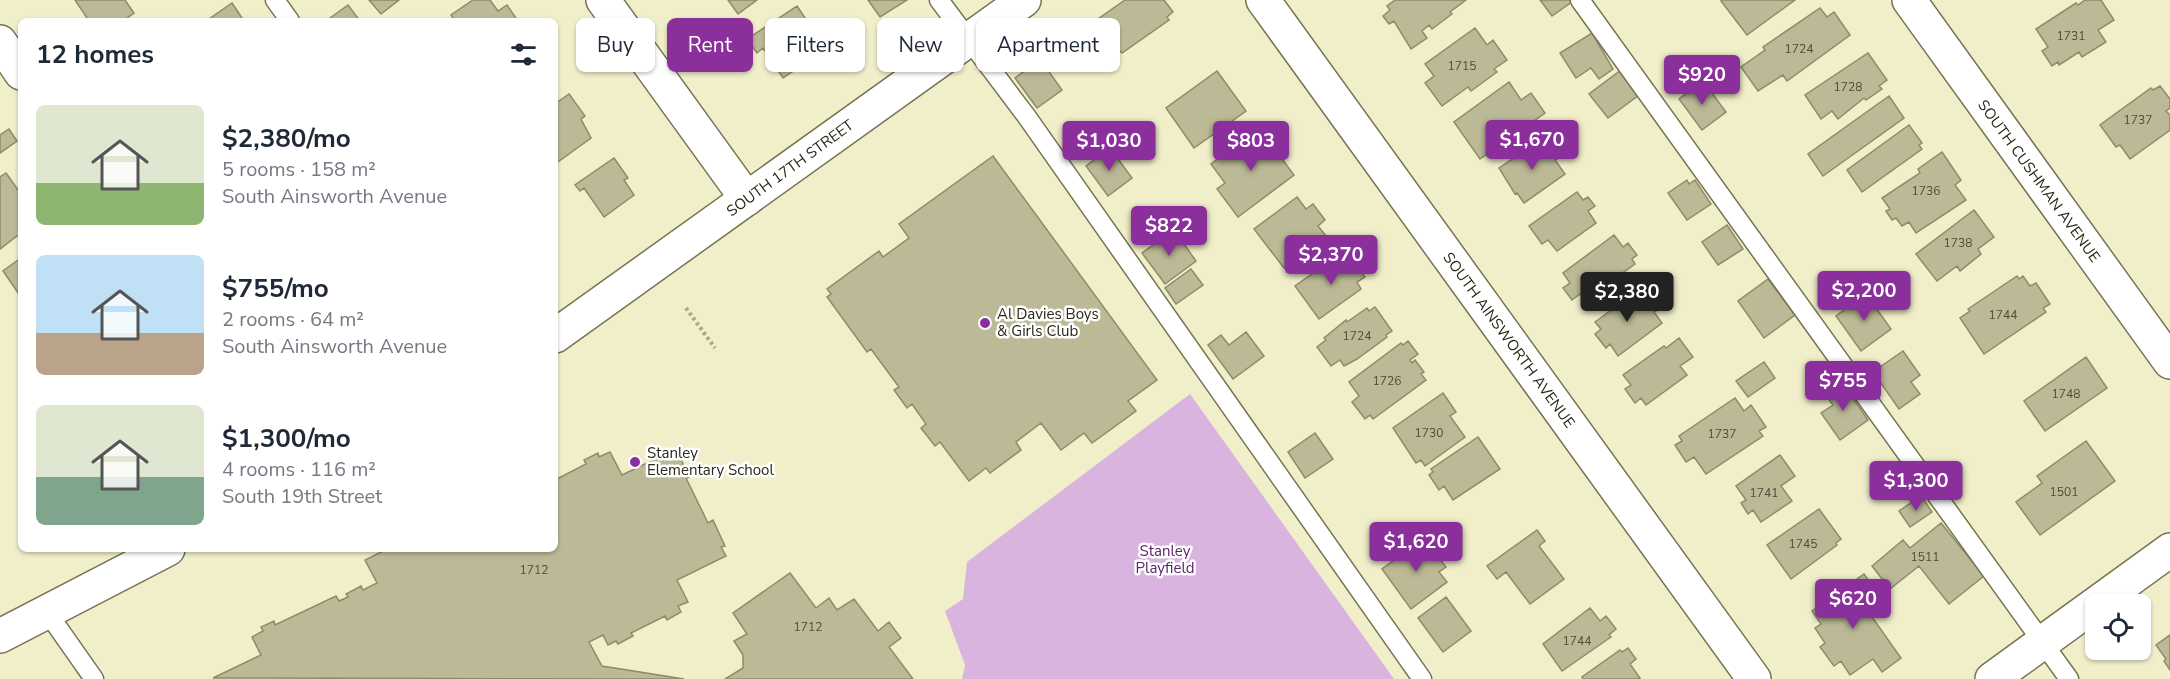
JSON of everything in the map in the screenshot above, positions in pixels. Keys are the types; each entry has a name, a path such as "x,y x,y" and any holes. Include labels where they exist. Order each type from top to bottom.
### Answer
{"street":[{"path":"603,0 747,199"},
{"name":"SOUTH 17TH STREET","path":"558,334 1024,0"},
{"name":"SOUTH AINSWORTH AVENUE","path":"1263,0 1754,679"},
{"name":"SOUTH CUSHMAN AVENUE","path":"1909,0 2170,362"},
{"path":"0,42 18,69"},
{"path":"1992,679 2170,550"},
{"path":"0,636 162,552"}],"lane":[{"path":"275,0 288,18"},
{"path":"939,0 1027,117 1422,679"},
{"path":"1580,0 2069,679"},
{"path":"47,612 94,679"}],"path":[{"path":"686,308 715,348"}],"green space":[{"name":"Stanley Playfield","path":"1190,394 1394,679 962,679 965,665 945,611 963,599 967,562"}],"building":[{"path":"75,0 125,0 134,13 127,18 87,18"},
{"path":"369,0 399,0 381,14"},
{"path":"473,0 490,0 498,11 507,5 516,18 453,18 451,15"},
{"path":"728,0 757,0 738,14"},
{"path":"868,0 907,0 880,17"},
{"path":"1125,0 1164,0 1173,12 1167,17 1169,20 1122,53 1120,51 1120,18 1099,18"},
{"path":"1395,0 1466,0 1432,29 1429,25 1422,31 1427,38 1411,49 1394,21 1389,24 1383,16 1390,10 1387,6"},
{"path":"1540,0 1573,0 1573,1 1552,16"},
{"path":"1795,0 1747,35 1721,1"},
{"path":"2085,0 2101,0 2114,20 2098,30 2106,42 2082,57 2079,52 2059,65 2058,62 2052,66 2042,51 2048,47 2036,29 2076,3 2078,5"},
{"path":"232,3 242,18 210,18"},
{"path":"348,5 358,18 330,18"},
{"path":"797,6 805,18 779,18"},
{"path":"1820,8 1827,17 1834,12 1850,35 1787,81 1783,75 1758,91 1741,67 1765,50 1763,47"},
{"path":"765,27 765,51 763,48 757,53 753,47 753,35"},
{"path":"1475,28 1487,45 1493,40 1507,60 1494,69 1497,72 1471,91 1468,87 1442,106 1425,83 1434,76 1425,64"},
{"path":"1592,33 1613,69 1599,79 1591,68 1576,78 1560,53"},
{"path":"1868,53 1887,80 1879,86 1882,89 1866,100 1864,98 1838,119 1832,111 1821,119 1805,95"},
{"path":"1621,70 1639,95 1608,118 1589,94"},
{"path":"1217,71 1246,111 1194,148 1166,108"},
{"path":"779,72 792,72 783,78"},
{"path":"1023,72 1049,72 1062,90 1037,108 1015,78"},
{"path":"1703,81 1726,112 1702,130 1679,99"},
{"path":"1509,82 1521,100 1531,93 1545,113 1480,159 1454,122"},
{"path":"2160,86 2170,99 2170,108 2166,111 2170,115 2170,130 2130,159 2120,145 2116,147 2100,125 2151,88 2153,90"},
{"path":"569,94 585,116 581,119 591,138 558,162 558,102"},
{"path":"1889,96 1904,118 1823,176 1808,154"},
{"path":"1909,125 1922,143 1919,145 1922,149 1862,192 1847,170"},
{"path":"1259,128 1294,175 1238,217 1217,189 1225,183 1211,164"},
{"path":"9,129 17,141 0,153 0,135"},
{"path":"1541,140 1549,152 1553,149 1559,158 1555,160 1565,174 1524,203 1517,193 1515,194 1499,168"},
{"path":"1110,148 1132,178 1108,196 1086,166"},
{"path":"1942,152 1961,180 1955,185 1966,200 1916,233 1909,222 1902,226 1896,218 1892,220 1886,211 1890,209 1882,198 1920,173 1918,169"},
{"path":"993,156 1157,380 1128,401 1136,411 1092,443 1084,433 1061,450 1041,423 1016,442 1021,450 990,473 986,468 969,481 940,442 935,446 921,428 926,424 912,404 907,408 894,390 899,387 871,349 867,352 827,297 831,294 827,289 879,251 883,257 909,238 899,224"},
{"path":"614,158 628,178 624,180 634,195 604,217 584,188 580,191 575,185"},
{"path":"6,173 18,190 18,235 0,249 0,177"},
{"path":"1687,180 1689,184 1695,180 1711,204 1687,220 1668,193"},
{"path":"1577,192 1583,200 1588,197 1595,206 1588,211 1596,223 1557,251 1548,240 1542,244 1529,226"},
{"path":"1297,197 1306,209 1313,204 1325,220 1318,226 1327,237 1284,268 1254,229"},
{"path":"1974,210 1994,237 1978,249 1981,254 1960,271 1957,266 1937,281 1916,254"},
{"path":"1727,225 1743,249 1718,265 1702,242"},
{"path":"1174,230 1196,261 1165,284 1142,253"},
{"path":"1614,235 1623,247 1628,243 1637,255 1632,259 1635,264 1600,289 1602,291 1589,301 1580,294 1572,300 1563,288 1570,283 1563,273"},
{"path":"1339,255 1345,264 1352,259 1365,277 1357,282 1361,289 1319,319 1295,286"},
{"path":"18,260 18,293 3,271"},
{"path":"1191,269 1203,285 1176,304 1165,288"},
{"path":"2017,276 2019,279 2023,276 2030,286 2036,283 2050,304 2043,308 2046,312 1984,354 1960,318 1970,311 1968,309"},
{"path":"1768,279 1795,315 1764,338 1738,301"},
{"path":"1638,290 1649,305 1651,304 1662,323 1618,356 1610,344 1606,348 1595,334 1601,329 1595,322"},
{"path":"1866,294 1891,329 1861,351 1836,316"},
{"path":"1375,307 1392,331 1357,359 1344,366 1340,360 1331,366 1317,347 1326,340 1324,338 1346,320 1347,322 1367,308 1369,311"},
{"path":"1246,332 1264,356 1233,379 1208,345 1221,335 1229,345"},
{"path":"1679,338 1693,357 1680,366 1687,375 1646,405 1641,398 1635,403 1625,389 1631,385 1623,375"},
{"path":"1408,341 1418,354 1410,360 1412,363 1415,360 1424,372 1421,374 1426,380 1373,419 1370,415 1365,419 1352,402 1359,396 1349,382 1401,343 1403,345"},
{"path":"1903,351 1920,375 1911,382 1920,394 1899,409 1873,372"},
{"path":"2086,357 2107,388 2045,431 2024,401"},
{"path":"1764,362 1775,378 1748,397 1736,381"},
{"path":"1841,381 1868,420 1840,440 1821,413 1833,405 1824,393"},
{"path":"1443,393 1456,412 1450,416 1465,437 1425,466 1421,460 1416,463 1393,428"},
{"path":"1735,398 1744,411 1751,405 1766,427 1759,431 1763,436 1706,474 1694,457 1686,462 1675,445 1682,441 1679,436"},
{"path":"1315,433 1333,459 1305,478 1288,452"},
{"path":"1478,437 1500,469 1453,500 1444,486 1439,490 1429,475 1433,472 1431,469"},
{"path":"2086,441 2115,481 2040,535 2016,502 2042,483 2037,476"},
{"path":"672,451 674,458 679,455 689,477 686,478 708,523 713,520 725,546 721,547 726,556 677,580 688,602 678,606 681,612 667,620 665,616 631,633 633,636 618,644 616,641 608,645 603,635 589,642 602,666 684,679 213,678 261,655 252,637 263,631 261,627 274,621 275,625 336,596 339,601 348,597 346,594 361,586 363,590 377,583 365,560 381,552 558,552 558,478 586,464 584,460 598,453 599,457 610,452 622,475"},
{"path":"1780,455 1795,476 1781,486 1792,501 1761,522 1753,510 1748,514 1741,503 1746,500 1736,486"},
{"path":"1921,496 1932,512 1910,527 1899,511"},
{"path":"1819,509 1841,539 1836,543 1837,545 1791,579 1767,545"},
{"path":"1941,523 1984,576 1949,604 1919,566 1890,589 1872,566 1903,540 1910,548"},
{"path":"1537,530 1545,541 1539,546 1564,579 1530,604 1506,572 1497,579 1487,566"},
{"path":"1424,538 1446,567 1439,572 1447,582 1411,609 1382,569"},
{"path":"790,573 816,608 829,598 837,610 854,599 878,631 889,622 901,638 889,647 913,679 725,679 743,668 743,655 734,641 747,634 733,613"},
{"path":"1864,574 1875,589 1860,600 1901,658 1882,672 1873,659 1850,675 1841,661 1834,666 1820,647 1825,643 1815,628 1821,624 1812,611"},
{"path":"1446,597 1471,631 1443,652 1418,618"},
{"path":"1590,608 1600,621 1606,616 1616,629 1609,635 1611,637 1562,671 1543,644"},
{"path":"2170,635 2170,670 2164,661 2166,659 2156,645"},
{"path":"1628,648 1636,659 1630,664 1640,678 1583,679 1582,677 1620,650 1622,652"}],"place":[{"name":"Al Davies Boys & Girls Club","path":"985,323"},
{"name":"Stanley Elementary School","path":"635,462"}]}
